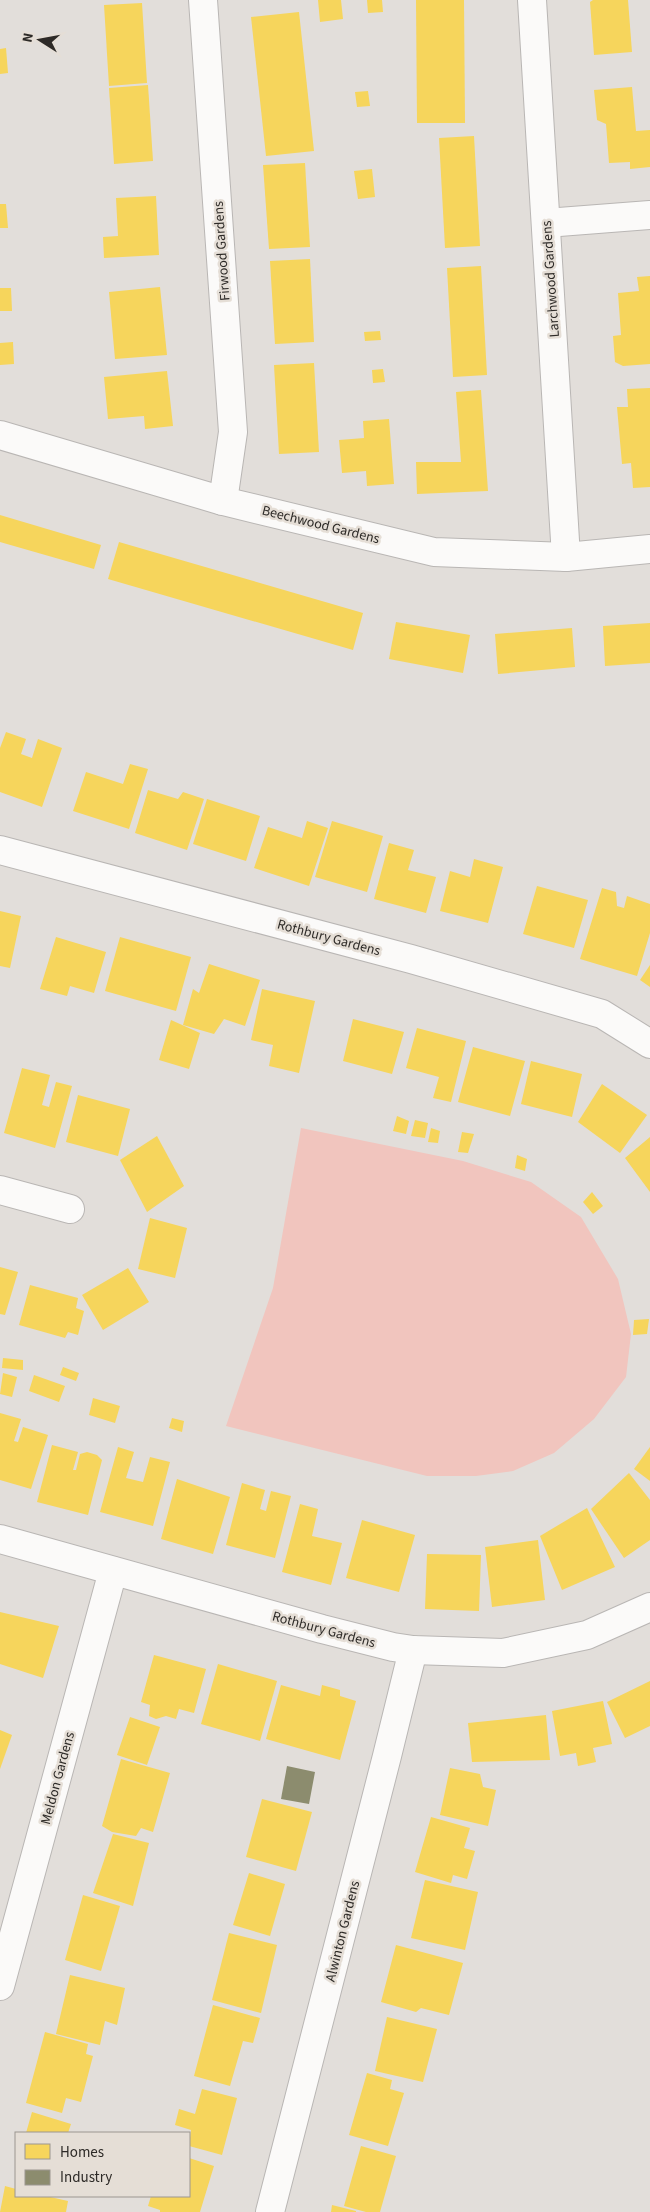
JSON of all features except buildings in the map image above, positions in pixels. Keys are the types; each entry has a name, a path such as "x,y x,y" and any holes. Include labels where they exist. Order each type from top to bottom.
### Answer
{"street":[{"name":"Firwood Gardens","path":"204,0 233,432 223,501"},
{"name":"Larchwood Gardens","path":"532,0 566,557"},
{"path":"546,223 650,215"},
{"name":"Beechwood Gardens","path":"0,435 223,501 434,552 566,557 650,549"},
{"name":"Rothbury Gardens","path":"0,850 411,959 602,1014 650,1044"},
{"path":"0,1190 70,1209"},
{"name":"Rothbury Gardens","path":"0,1539 393,1648 503,1653 587,1635 650,1607"},
{"name":"Meldon Gardens","path":"0,1986 113,1571"},
{"name":"Alwinton Gardens","path":"270,2212 413,1650"}],"shaded area":[{"path":"301,1128 463,1161 531,1182 581,1217 618,1279 631,1334 626,1377 594,1419 554,1453 513,1471 476,1476 427,1476 226,1426 273,1288"}]}
